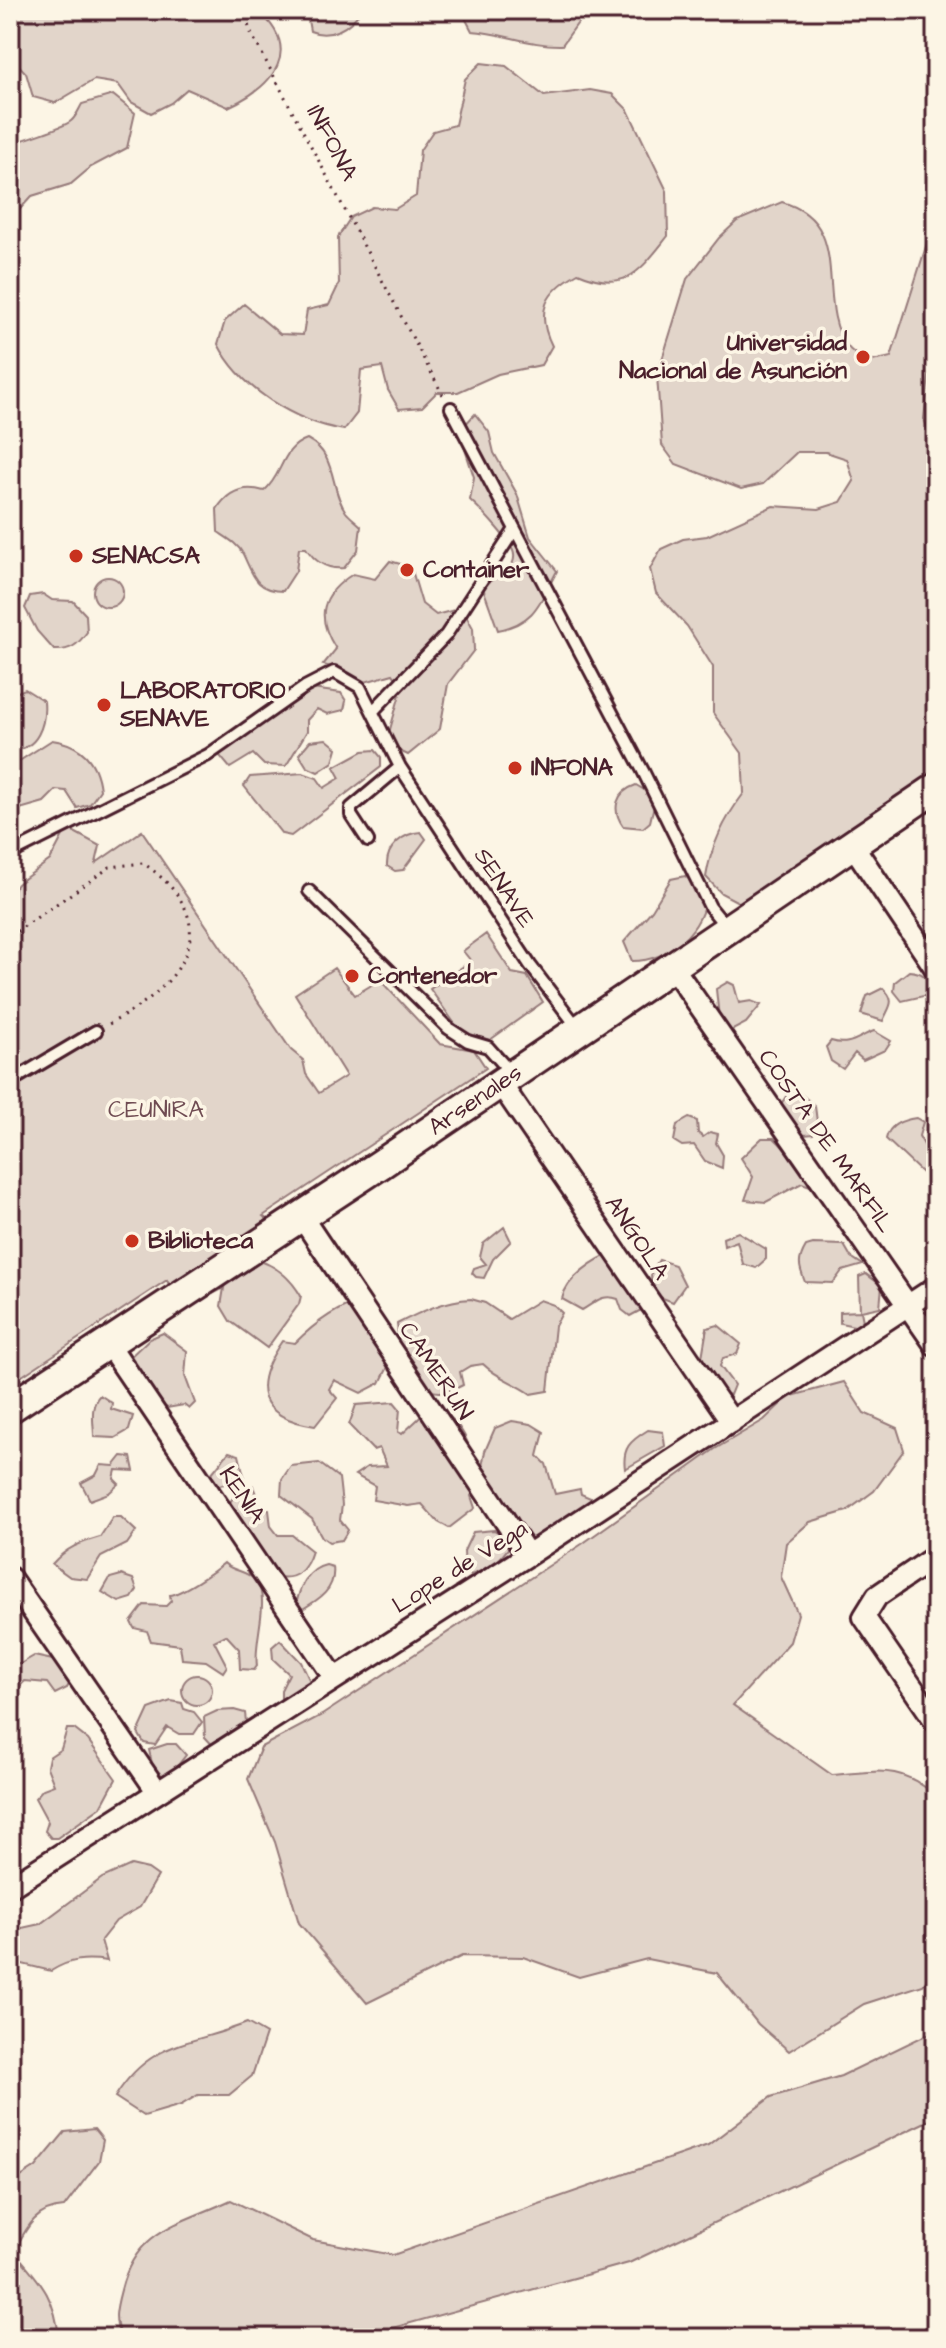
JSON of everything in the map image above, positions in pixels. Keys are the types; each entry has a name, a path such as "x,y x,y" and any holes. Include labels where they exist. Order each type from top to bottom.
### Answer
{"main road":[{"name":"Arsenales","path":"10,1408 506,1079 936,788"}],"street":[{"path":"852,844 936,969"},
{"name":"COSTA DE MARFIL","path":"672,966 936,1346"},
{"name":"ANGOLA","path":"506,1079 732,1422"},
{"name":"CAMERUN","path":"301,1216 528,1555"},
{"name":"Lope de Vega","path":"10,1887 528,1555 936,1287"},
{"name":"KENIA","path":"107,1342 334,1677"},
{"path":"936,1556 877,1596 864,1617 936,1722"},
{"path":"10,1578 157,1791"}],"lane":[{"path":"451,408 643,771 710,907 727,928"},
{"path":"374,710 446,635 515,529"},
{"name":"SENAVE","path":"10,854 208,755 305,687 334,672 360,687 400,767 530,965 578,1028"},
{"path":"368,841 351,815 351,808 400,767"},
{"path":"309,891 448,1028 468,1041 488,1047 506,1079"},
{"path":"10,1082 96,1031"}],"path":[{"name":"INFONA","path":"243,10 251,33 451,408"},
{"path":"10,936 110,867 143,863 178,892 192,926 190,948 179,972 135,1011 96,1031"}],"green space":[{"path":"10,10 257,10 279,39 281,53 270,78 259,89 228,107 187,89 171,103 151,113 131,102 118,84 94,80 55,103 33,97 26,73 10,56"},
{"path":"316,10 361,10 345,27 325,34 310,31 308,20"},
{"path":"461,10 587,10 562,45 539,44 472,31"},
{"path":"481,63 506,66 544,96 590,90 612,94 628,110 667,191 668,236 649,260 630,276 608,281 578,273 551,295 546,304 544,322 552,346 541,365 498,374 458,392 437,392 422,407 399,409 388,390 382,367 361,370 357,413 344,430 307,420 271,401 240,375 218,344 225,321 244,304 280,334 303,335 307,310 329,305 339,284 338,237 351,217 372,207 395,209 416,196 420,150 433,131 455,125 465,79"},
{"path":"113,95 135,113 127,148 91,167 71,184 32,196 10,220 10,144 67,124 82,104"},
{"path":"782,202 805,212 819,227 830,266 833,309 838,329 850,349 868,362 891,357 936,215 936,317 924,419 932,440 933,461 936,461 936,773 915,785 909,807 742,904 721,893 706,877 720,832 744,793 742,753 713,713 713,667 687,626 656,593 650,569 661,549 683,539 707,536 773,506 819,509 841,502 854,481 847,459 826,452 797,452 763,484 741,489 676,464 662,445 657,376 687,279 719,238 737,221"},
{"path":"475,414 489,432 494,453 517,494 530,537 557,571 535,610 520,622 498,630 483,588 500,572 511,568 514,557 503,535 470,500 474,477 459,431"},
{"path":"307,439 324,454 341,503 361,526 358,550 344,568 332,568 322,564 306,548 299,548 296,571 283,591 274,590 261,585 241,550 218,532 217,509 237,491 264,491 287,455 298,443"},
{"path":"390,561 411,567 422,604 436,615 462,608 473,628 474,650 448,684 440,729 408,755 393,748 389,733 402,687 393,674 358,684 340,669 323,665 336,649 325,627 328,598 353,574 375,579"},
{"path":"108,577 119,581 123,592 119,603 108,607 97,603 93,592 97,581"},
{"path":"43,594 52,600 73,601 86,615 87,632 73,646 54,650 37,631 25,608 30,596"},
{"path":"25,689 44,701 42,727 34,741 20,749 10,750 10,695"},
{"path":"312,689 341,693 346,701 344,710 327,714 317,709 307,720 307,731 286,766 264,765 253,754 230,768 220,756 221,747"},
{"path":"326,739 337,748 333,762 318,772 307,767 299,754 310,741"},
{"path":"52,740 71,745 86,756 95,771 100,790 90,804 77,808 66,791 56,790 44,802 20,809 10,804 10,767"},
{"path":"375,750 381,757 381,767 291,836 282,834 244,786 250,777 303,773 317,778 324,788 340,778 334,767 363,751"},
{"path":"636,785 656,797 650,822 643,828 623,826 617,813 620,797"},
{"name":"CEUNIRA","path":"67,828 100,846 96,863 142,831 291,1050 303,1060 306,1074 319,1093 346,1076 295,994 334,968 355,995 380,980 440,1044 474,1050 486,1068 263,1216 275,1226 226,1280 225,1286 235,1273 254,1259 276,1268 297,1289 301,1296 299,1304 267,1348 230,1321 221,1306 224,1288 191,1305 172,1292 167,1280 10,1384 10,894 17,884 50,860"},
{"path":"421,832 426,839 403,870 395,871 387,866 389,853 397,842"},
{"path":"685,876 706,893 699,919 672,949 646,960 632,961 624,942 652,910 671,879"},
{"path":"486,934 512,973 527,976 543,1002 490,1040 460,1031 430,989 471,961 463,951"},
{"path":"909,971 923,975 931,988 928,995 902,1001 894,991 895,982"},
{"path":"728,982 734,985 739,1003 751,1001 761,1005 746,1023 729,1032 720,1028 716,989"},
{"path":"883,988 891,1001 883,1021 861,1014 867,996"},
{"path":"874,1031 891,1041 885,1050 863,1060 855,1053 843,1069 831,1061 826,1047 831,1041 848,1042"},
{"path":"797,1091 815,1106 817,1122 813,1134 804,1135 791,1125 790,1116 781,1104 789,1092"},
{"path":"689,1118 697,1121 698,1133 703,1137 710,1132 718,1134 716,1143 723,1155 722,1168 705,1161 694,1145 682,1146 674,1141 677,1125"},
{"path":"916,1118 923,1122 919,1136 936,1166 936,1180 922,1173 886,1139 893,1126"},
{"path":"762,1138 774,1138 780,1144 811,1183 810,1186 802,1183 766,1202 745,1200 753,1177 741,1158"},
{"path":"504,1227 511,1241 493,1259 484,1278 476,1277 472,1273 474,1268 486,1264 480,1257 483,1244"},
{"path":"738,1232 766,1249 766,1259 756,1268 743,1264 737,1241 724,1246 723,1238"},
{"path":"844,1245 851,1257 863,1265 842,1271 833,1283 805,1282 800,1260 806,1246"},
{"path":"615,1252 643,1309 630,1316 622,1310 618,1299 612,1297 599,1300 582,1310 562,1299 569,1284 583,1270"},
{"path":"659,1260 675,1265 685,1285 673,1302 652,1294 651,1272"},
{"path":"866,1274 882,1286 880,1307 861,1311 863,1321 859,1327 840,1323 840,1312 860,1311 859,1277"},
{"path":"471,1299 485,1303 509,1319 540,1300 554,1305 562,1313 555,1326 548,1391 531,1394 483,1364 460,1372 463,1385 447,1391 434,1391 414,1378 402,1353 397,1324 442,1304"},
{"path":"363,1300 379,1313 389,1352 388,1367 380,1383 361,1393 334,1380 329,1389 337,1398 315,1426 281,1415 271,1407 263,1386 272,1357 282,1341 295,1343 326,1317"},
{"path":"718,1325 741,1344 737,1354 723,1358 720,1366 734,1385 730,1395 721,1392 701,1363 707,1328"},
{"path":"163,1333 187,1351 185,1376 195,1403 189,1409 184,1405 167,1408 159,1404 129,1358 149,1339"},
{"path":"844,1382 864,1413 897,1428 904,1450 874,1491 847,1511 810,1522 786,1543 781,1577 798,1614 790,1642 733,1705 832,1775 899,1774 936,1796 936,1967 923,1985 864,2004 789,2051 758,2024 717,1973 647,1959 579,1977 523,1957 462,1956 367,2003 299,1923 275,1842 248,1779 261,1747 322,1715 582,1544 715,1449 764,1420 788,1397"},
{"path":"100,1395 112,1403 111,1409 133,1416 129,1430 115,1438 94,1437 93,1409"},
{"path":"394,1402 400,1409 398,1432 402,1434 429,1409 436,1408 455,1422 467,1441 478,1486 471,1496 475,1508 449,1528 438,1522 422,1504 408,1506 373,1500 375,1486 355,1475 367,1467 387,1466 379,1448 373,1450 349,1425 356,1405"},
{"path":"512,1421 531,1424 544,1432 538,1456 546,1464 555,1494 580,1489 581,1494 593,1499 587,1516 540,1550 524,1538 480,1477 485,1451 495,1428"},
{"path":"648,1430 663,1432 665,1446 625,1469 629,1446"},
{"path":"229,1452 239,1455 244,1476 241,1481 213,1486 211,1474"},
{"path":"122,1456 131,1457 134,1471 116,1470 114,1479 119,1484 109,1493 90,1500 81,1483 96,1475 101,1465 114,1466"},
{"path":"319,1463 339,1478 340,1520 348,1530 342,1540 329,1542 322,1537 312,1519 281,1495 282,1479 291,1466"},
{"path":"253,1486 261,1508 269,1510 271,1526 278,1535 292,1535 312,1551 303,1569 293,1576 273,1576 226,1508 235,1495"},
{"path":"113,1517 121,1517 136,1531 127,1544 101,1557 87,1579 70,1577 52,1564 74,1546 100,1537"},
{"path":"494,1530 504,1535 511,1545 494,1566 471,1575 465,1570 464,1551 473,1532"},
{"path":"224,1563 252,1577 260,1589 262,1609 257,1666 254,1670 240,1669 239,1649 226,1635 214,1641 227,1666 223,1672 206,1661 182,1659 180,1645 151,1641 147,1631 134,1628 131,1622 144,1605 166,1606 171,1601 170,1595 190,1587"},
{"path":"319,1567 333,1567 329,1588 301,1610 296,1606 305,1581"},
{"path":"121,1575 133,1579 137,1590 132,1598 119,1602 102,1592 110,1578"},
{"path":"280,1640 301,1662 314,1690 281,1707 281,1690 289,1674 273,1659 272,1647"},
{"path":"34,1656 62,1662 73,1677 67,1688 55,1694 47,1683 25,1681 19,1687 20,1698 10,1707 10,1664 20,1664"},
{"path":"197,1675 208,1679 212,1690 208,1701 197,1705 186,1701 182,1690 186,1679"},
{"path":"171,1701 182,1703 184,1709 194,1712 202,1722 194,1734 179,1734 167,1727 155,1745 144,1743 138,1733 149,1709"},
{"path":"217,1711 245,1713 247,1731 216,1749 205,1737 204,1717"},
{"path":"67,1729 74,1729 88,1740 116,1779 101,1807 57,1838 51,1838 45,1831 48,1822 35,1798 43,1789 54,1785 47,1767 49,1757 61,1749"},
{"path":"176,1744 186,1755 167,1779 153,1768 149,1750"},
{"path":"131,1865 148,1869 158,1876 140,1907 116,1921 101,1940 107,1961 78,1960 51,1971 10,1961 10,1947 17,1929 40,1924 102,1878"},
{"path":"247,2023 266,2034 252,2076 229,2095 198,2095 181,2105 144,2116 115,2097 143,2064 158,2054"},
{"path":"936,2030 936,2117 629,2263 356,2338 121,2338 118,2331 116,2319 121,2290 128,2270 148,2241 177,2223 231,2200 313,2240 393,2255 708,2145 771,2097 841,2076"},
{"path":"94,2129 103,2140 99,2161 64,2207 46,2211 33,2221 14,2251 50,2300 59,2338 10,2338 10,2184 36,2167 65,2132"}],"place":[{"name":"Universidad Nacional de Asunción","path":"863,357"},
{"name":"SENACSA","path":"76,556"},
{"name":"Container","path":"407,570"},
{"name":"LABORATORIO SENAVE","path":"104,705"},
{"name":"INFONA","path":"515,768"},
{"name":"Contenedor","path":"352,976"},
{"name":"Biblioteca","path":"132,1241"}]}
